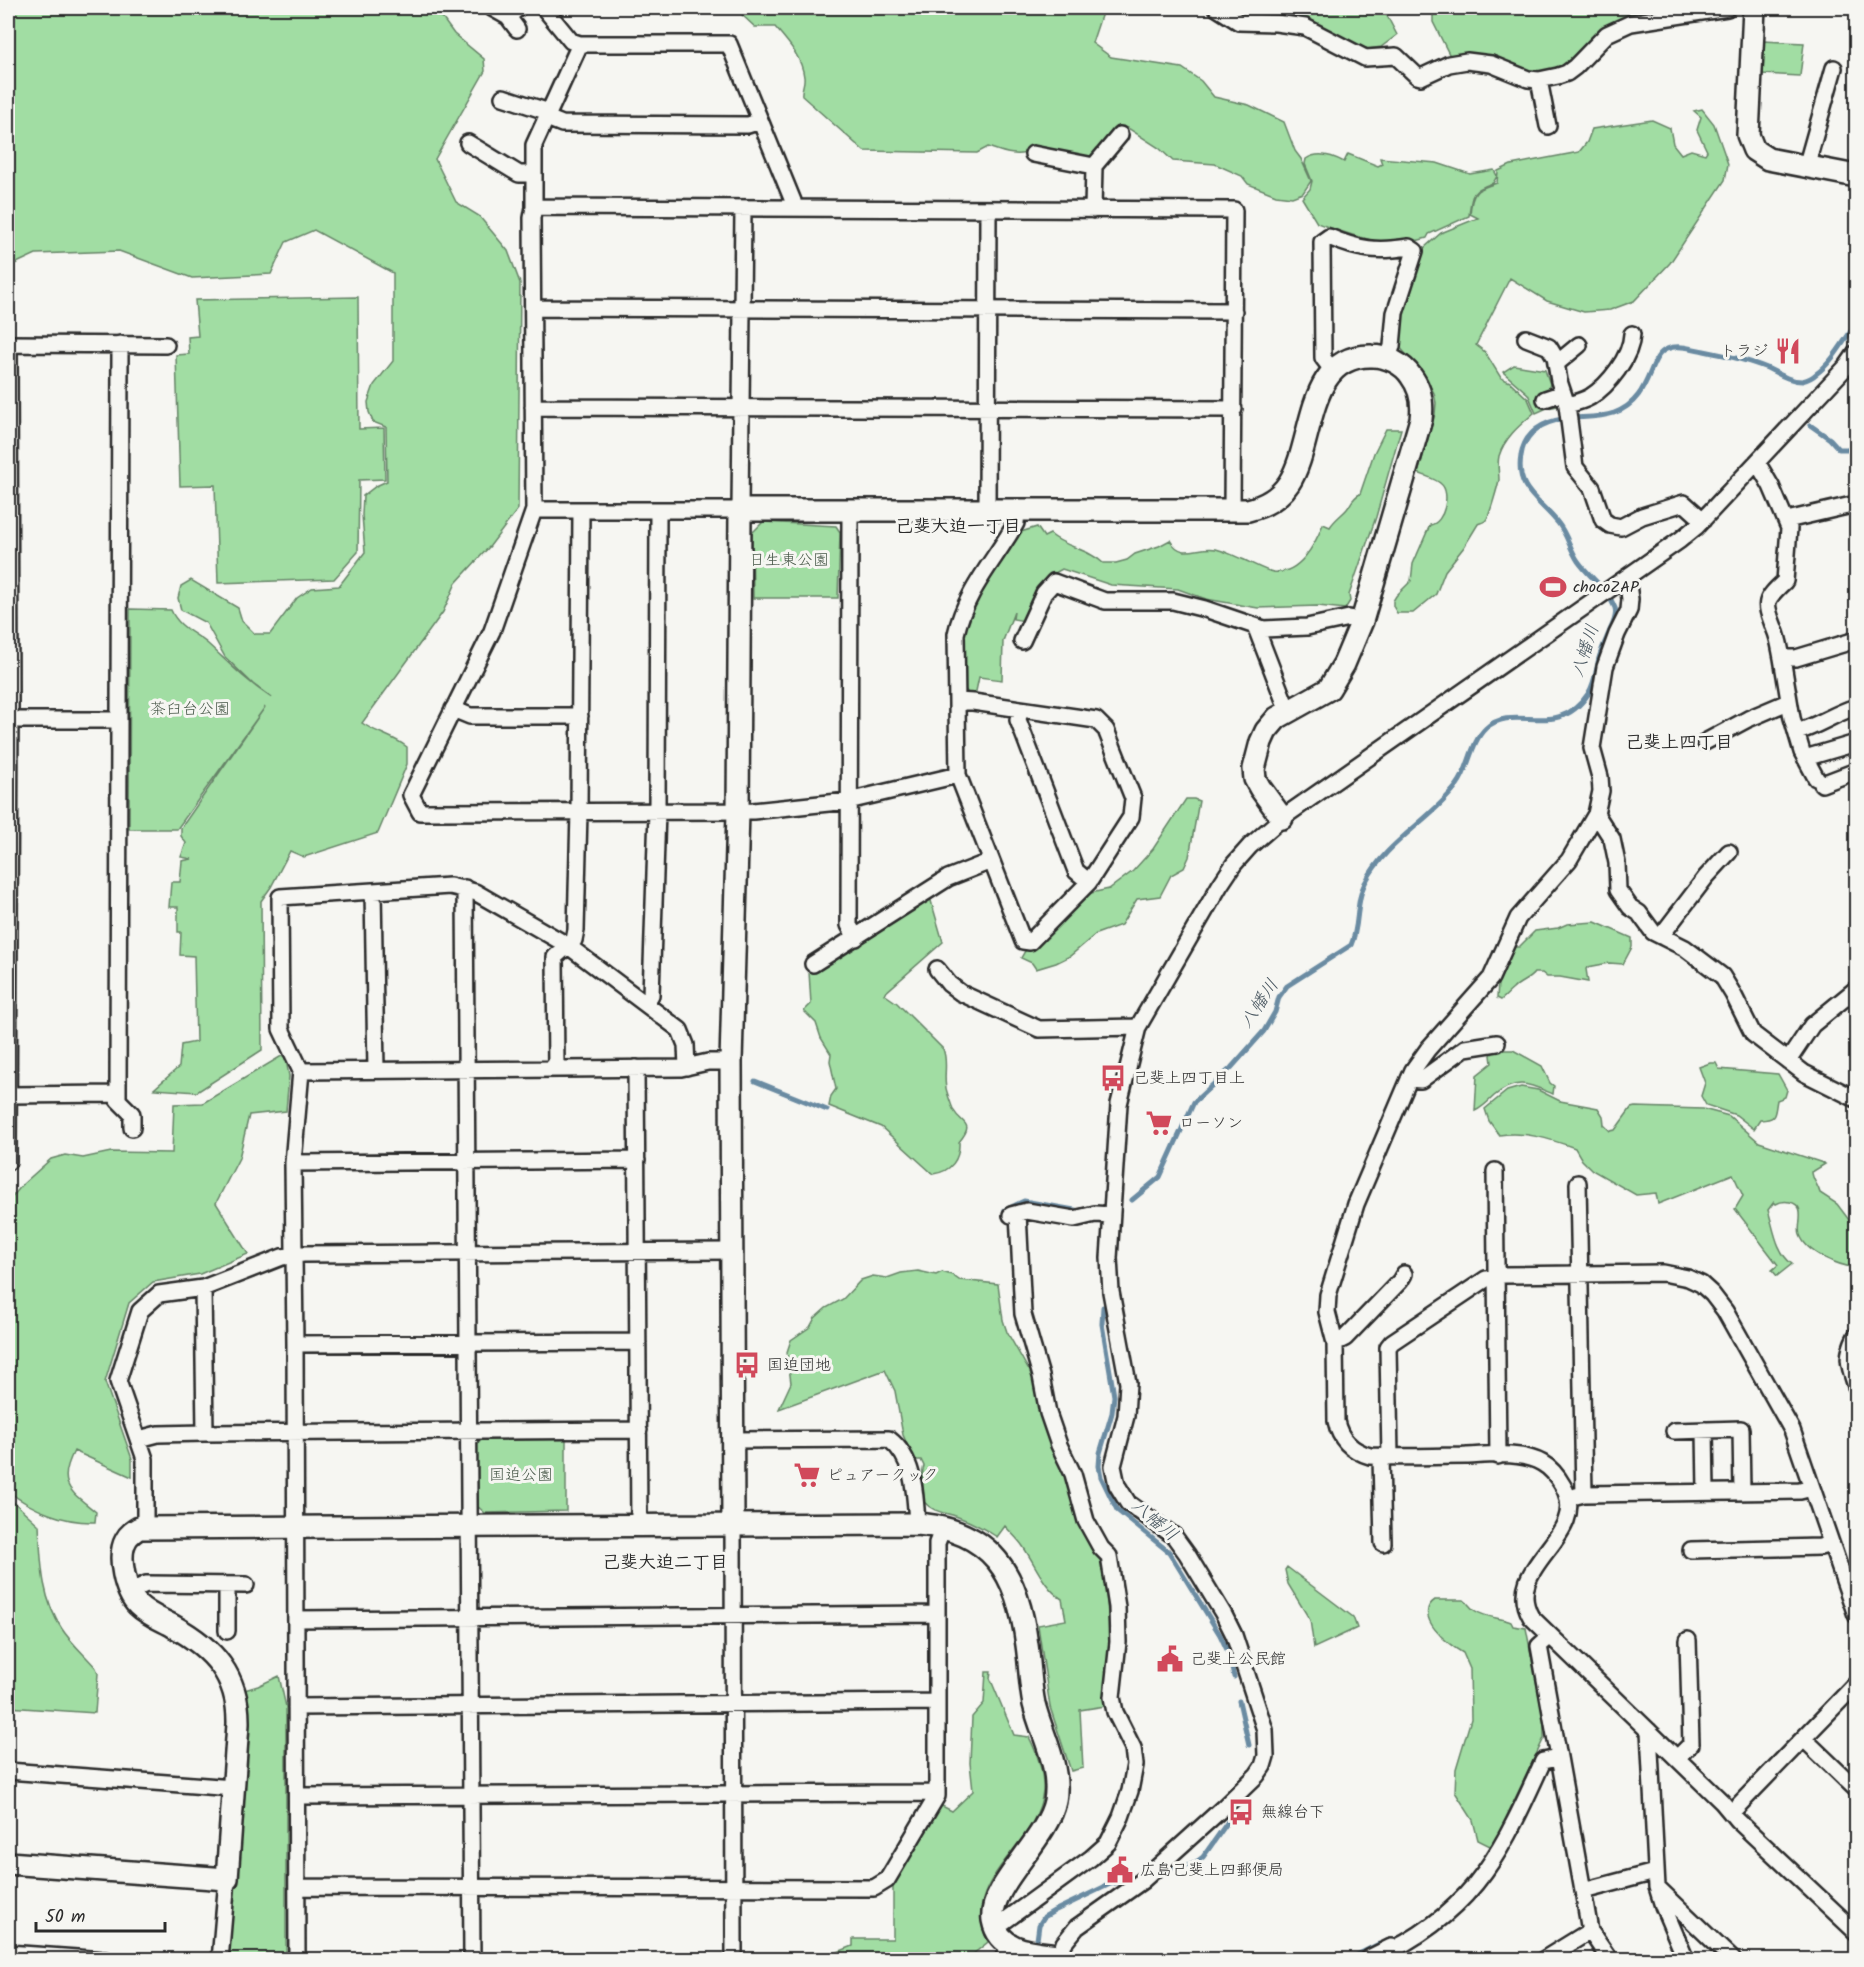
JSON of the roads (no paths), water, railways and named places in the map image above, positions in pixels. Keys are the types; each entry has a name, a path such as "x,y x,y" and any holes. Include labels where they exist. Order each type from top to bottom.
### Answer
{"street":[{"path":"492,8 514,18"},
{"path":"544,8 571,41 580,44 729,44 793,201 793,208"},
{"path":"1217,8 1239,22 1305,27 1365,58 1396,56 1417,76 1425,76 1449,64 1467,61 1491,64 1528,79 1539,80 1567,73 1607,34 1621,26 1727,8"},
{"path":"1754,8 1749,112 1750,141 1755,150 1761,156 1857,176"},
{"path":"580,44 534,145 532,218 534,510 492,631 411,795 420,812 738,812 848,801 958,775"},
{"path":"1806,167 1834,68"},
{"path":"1539,80 1548,126"},
{"path":"503,97 548,115 562,124 748,125 760,121"},
{"path":"1093,210 1094,166 1120,135"},
{"path":"468,143 519,174 534,174"},
{"path":"1034,154 1094,166"},
{"path":"534,207 1234,210 1232,511"},
{"path":"735,1959 731,1062 738,812 743,208"},
{"path":"987,511 988,209"},
{"path":"1333,370 1323,358 1322,242 1329,237 1366,249 1379,251 1409,247 1415,251 1395,314 1392,346 1388,359"},
{"path":"533,308 1234,311"},
{"path":"1545,399 1566,403 1589,398 1601,389 1627,356 1632,334"},
{"path":"1526,338 1549,347 1555,357 1566,403 1575,467 1593,488 1600,513 1610,525 1621,526 1642,516 1684,503 1703,520"},
{"path":"8,1162 8,344 166,345"},
{"path":"120,344 118,1100 132,1114 132,1128"},
{"path":"1556,364 1579,345"},
{"path":"220,1959 238,1712 231,1683 224,1669 202,1643 144,1610 129,1592 123,1575 125,1541 134,1531 145,1528 916,1524 943,1528 977,1542 998,1560 1023,1620 1034,1701 1056,1774 1053,1809 1042,1832 998,1895 993,1911 995,1928 1007,1953 1029,1952 1059,1957 1064,1943 1077,1927 1142,1881 1257,1775 1263,1766 1267,1742 1251,1683 1234,1635 1224,1615 1174,1536 1128,1503 1117,1485 1113,1466 1126,1416 1128,1383 1110,1279 1111,1215 1119,1104 1138,1027 1220,885 1250,846 1282,818 1680,540 1703,520 1847,366 1857,352"},
{"path":"534,510 1248,510 1277,497 1290,482 1319,392 1333,370 1342,363 1355,358 1376,356 1388,359 1397,363 1411,376 1420,393 1422,413 1362,621 1344,664 1334,683 1322,693 1277,718 1266,731 1257,754 1254,770 1257,784 1282,818"},
{"path":"533,406 1234,410"},
{"path":"1757,462 1764,471 1787,520 1790,537 1785,581 1771,594 1767,614 1776,631 1788,702 1805,758 1819,781 1857,771"},
{"path":"1787,520 1857,504"},
{"path":"556,1069 555,957 574,940 576,930 581,510"},
{"path":"850,510 849,925 856,938"},
{"path":"645,1003 651,995 657,812 658,511"},
{"path":"957,701 1096,720 1106,730 1132,798 1131,817 1089,882 1030,942 1023,941 958,775 956,634 960,614 1016,523 1017,511"},
{"path":"1627,578 1629,610 1605,667 1592,748 1600,777 1601,791 1596,814 1569,860 1518,918 1491,978 1428,1049 1409,1079 1356,1204 1328,1295 1327,1312 1335,1343 1338,1432 1350,1446 1360,1453 1385,1457 1498,1455 1531,1458 1542,1463 1576,1496 1800,1491 1812,1488"},
{"path":"1022,641 1040,602 1054,582 1106,601 1173,602 1205,609 1256,628 1307,627 1349,618 1362,621"},
{"path":"1256,628 1288,711"},
{"path":"1782,658 1796,658 1857,640"},
{"path":"1705,742 1748,719 1788,702"},
{"path":"1797,732 1857,707"},
{"path":"453,709 470,716 580,716"},
{"path":"1020,709 1018,720 1076,871 1089,882"},
{"path":"9,720 119,720"},
{"path":"1805,758 1857,743"},
{"path":"1596,814 1612,839 1617,863 1618,890 1630,908 1639,913 1653,932 1685,948 1722,976 1753,1034 1828,1086 1857,1099"},
{"path":"1661,936 1706,877 1729,852"},
{"path":"813,964 948,878 991,861"},
{"path":"297,1959 296,1344 293,1163 301,1071 281,1029 280,897 450,886 475,892 567,945 683,1034 687,1067"},
{"path":"465,888 472,1959"},
{"path":"373,891 376,1070"},
{"path":"937,969 949,984 961,993 1039,1029 1138,1027"},
{"path":"1788,1060 1812,1025 1857,989"},
{"path":"1409,1079 1421,1080 1465,1048 1497,1043"},
{"path":"301,1071 687,1067 708,1062 731,1062"},
{"path":"636,1068 639,1525"},
{"path":"8,1095 118,1094"},
{"path":"293,1163 637,1160"},
{"path":"1495,1171 1498,1455"},
{"path":"1578,1183 1581,1274 1576,1496 1570,1505 1567,1520 1528,1578 1525,1590 1528,1611 1550,1636 1804,1885 1857,1932"},
{"path":"995,1928 1108,1843 1121,1817 1130,1791 1135,1765 1133,1748 1115,1712 1112,1697 1118,1642 1117,1607 1109,1556 1101,1548 1086,1521 1073,1474 1048,1413 1041,1376 1023,1314 1013,1214 1028,1211 1074,1219 1095,1214 1111,1215"},
{"path":"145,1528 145,1459 118,1381 140,1311 159,1294 203,1288 282,1257 295,1255 732,1251"},
{"path":"1335,1343 1345,1338 1400,1281 1404,1274"},
{"path":"1383,1543 1388,1347 1392,1342 1486,1278 1504,1275 1672,1274 1688,1278 1707,1289 1725,1311 1792,1430 1857,1615"},
{"path":"203,1288 205,1432"},
{"path":"1857,1336 1850,1348 1848,1362 1857,1386"},
{"path":"296,1344 638,1342"},
{"path":"1674,1431 1741,1429 1742,1492"},
{"path":"139,1439 158,1434 205,1432 639,1430"},
{"path":"1705,1430 1706,1492"},
{"path":"733,1440 889,1439 899,1447 915,1483 916,1524"},
{"path":"297,1887 874,1888 887,1880 937,1796 937,1542 943,1528"},
{"path":"1691,1550 1820,1547 1831,1544"},
{"path":"129,1592 146,1584 246,1585"},
{"path":"227,1585 227,1631"},
{"path":"296,1619 937,1614"},
{"path":"1550,1636 1539,1646 1582,1891 1590,1931 1610,1959"},
{"path":"1677,1758 1691,1744 1688,1640"},
{"path":"1731,1813 1857,1684"},
{"path":"296,1707 937,1702"},
{"path":"1649,1731 1656,1880 1663,1906 1686,1959"},
{"path":"1804,1739 1857,1790"},
{"path":"1372,1959 1394,1955 1456,1906 1478,1883 1496,1856 1543,1761 1558,1758"},
{"path":"8,1771 233,1788"},
{"path":"297,1796 937,1793"},
{"path":"8,1863 227,1879"},
{"path":"1582,1891 1656,1880"},
{"path":"1656,1880 1733,1959"},
{"path":"1543,1959 1590,1931"},
{"path":"8,1953 105,1959"}],"waterway":[{"name":"八幡川","path":"1132,1200 1160,1177 1194,1102 1231,1068 1264,1031 1275,1012 1279,997 1287,986 1351,945 1356,930 1362,890 1374,868 1384,855 1434,810 1457,785 1477,741 1486,728 1497,721 1510,718 1550,719 1563,715 1576,708 1588,694 1595,677 1600,654 1615,618 1615,608 1608,595 1582,567 1558,523 1525,486 1520,468 1521,456 1523,446 1530,435 1550,422 1604,416 1627,407 1643,388 1656,360 1667,349 1685,347 1728,356 1802,381 1813,376 1828,363 1856,324"},
{"path":"1810,425 1830,439 1839,449 1856,447"},
{"path":"755,1081 827,1110"},
{"path":"1005,1210 1024,1201 1080,1211"},
{"name":"八幡川","path":"1103,1307 1102,1324 1114,1396 1112,1413 1100,1453 1101,1477 1117,1510 1169,1552 1220,1635 1228,1652 1234,1677"},
{"name":"八幡川","path":"1239,1701 1249,1745"},
{"name":"八幡川","path":"1159,1872 1195,1863 1203,1857 1234,1813"},
{"name":"八幡川","path":"1037,1940 1039,1925 1044,1917 1110,1884 1138,1877"},
{"path":"1347,1960 1379,1944"}],"place":[{"name":"トラジ","path":"1788,351"},
{"name":"chocoZAP","path":"1553,587"},
{"name":"己斐上四丁目上","path":"1113,1078"},
{"name":"ローソン","path":"1159,1123"},
{"name":"国迫団地","path":"747,1365"},
{"name":"ピュアークック","path":"807,1475"},
{"name":"己斐上公民館","path":"1170,1659"},
{"name":"無線台下","path":"1241,1812"},
{"name":"広島己斐上四郵便局","path":"1120,1870"}],"district":[{"name":"己斐大迫一丁目","path":"958,527"},
{"name":"己斐上四丁目","path":"1679,743"},
{"name":"己斐大迫二丁目","path":"665,1563"}],"park label":[{"name":"日生東公園","path":"789,560"},
{"name":"茶臼台公園","path":"190,709"},
{"name":"国迫公園","path":"521,1475"}]}
